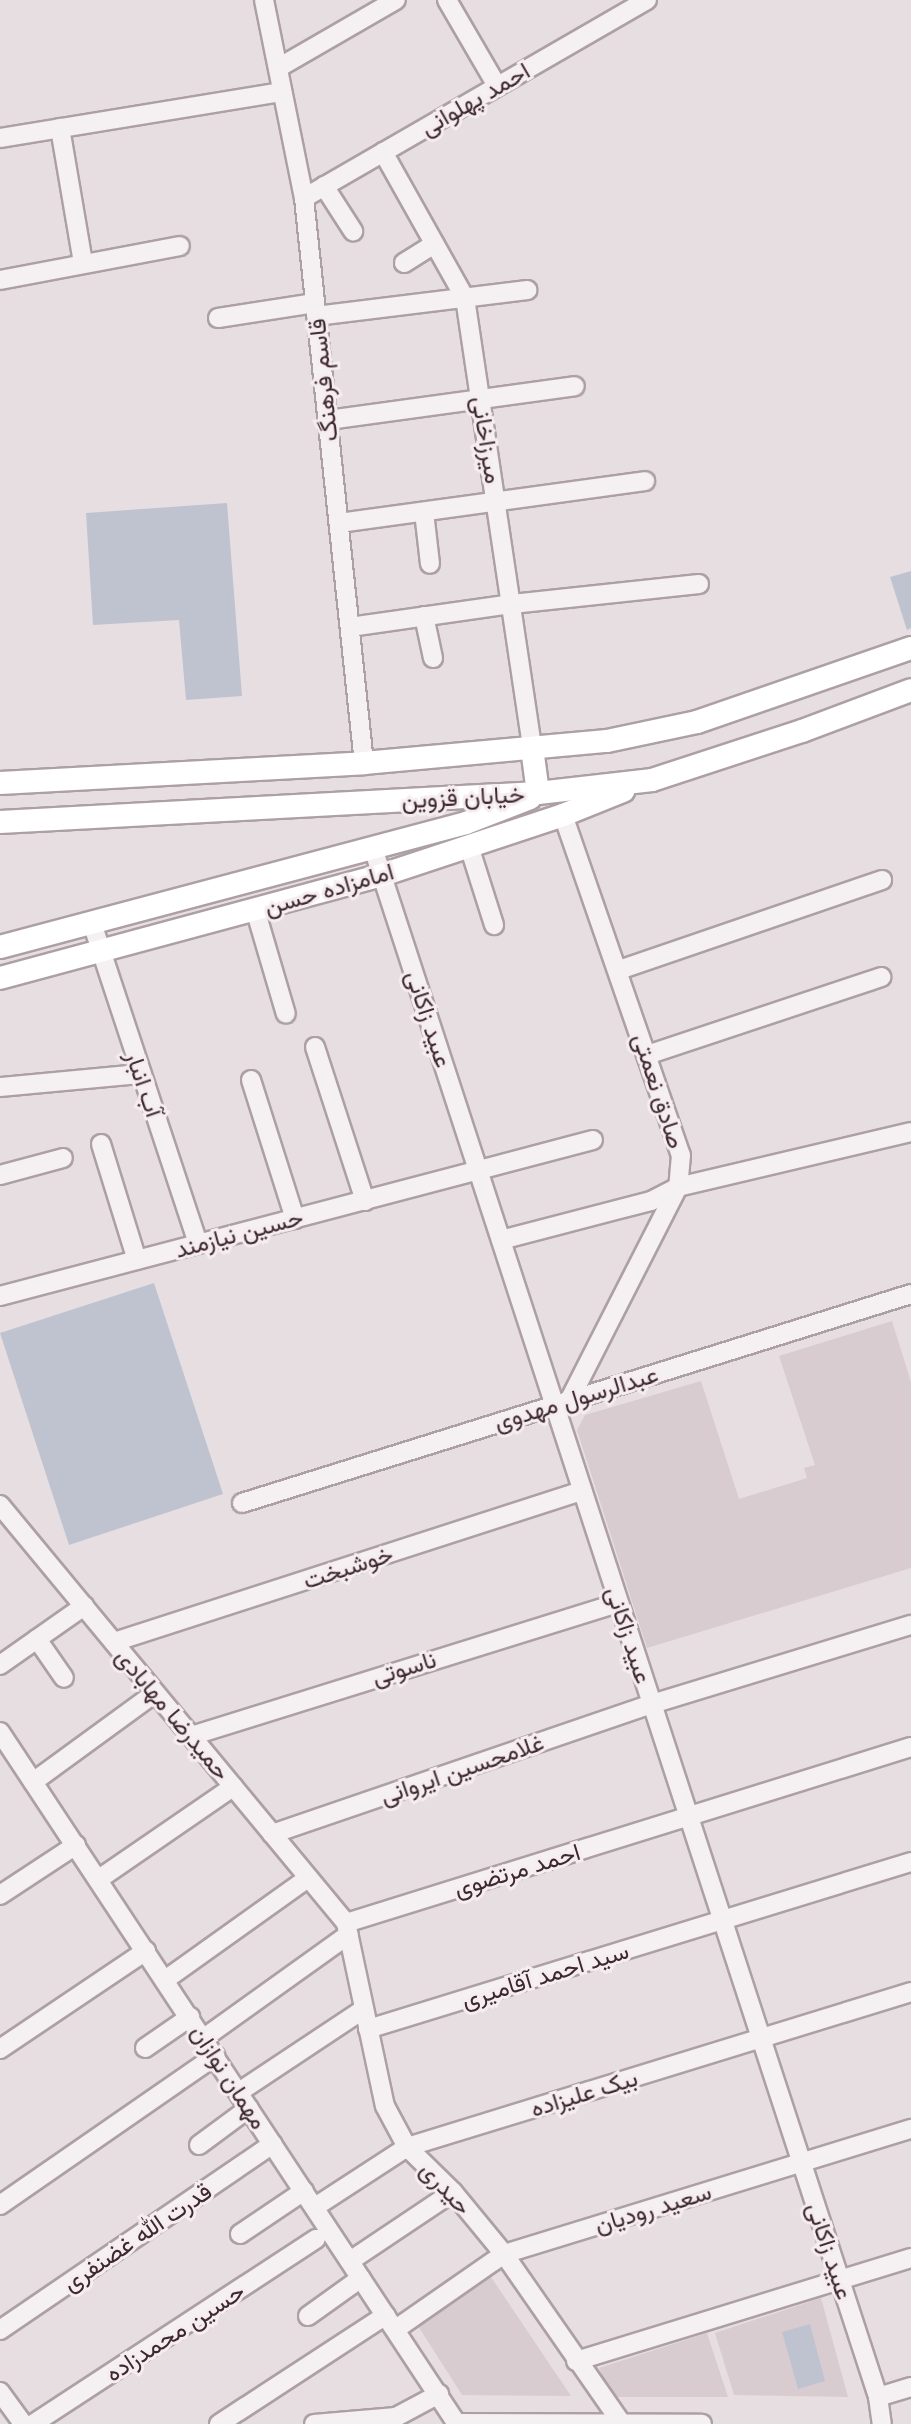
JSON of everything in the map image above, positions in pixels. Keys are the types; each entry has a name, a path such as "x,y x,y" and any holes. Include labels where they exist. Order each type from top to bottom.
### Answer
{"main road":[{"name":"خیابان قزوین","path":"0,783 364,763 607,741 697,722 911,648"},
{"name":"خیابان قزوین","path":"0,822 538,793 652,780 802,731 911,690"},
{"path":"532,748 538,793"},
{"name":"امامزاده حسن","path":"0,978 382,875 563,815 652,780"},
{"name":"امامزاده حسن","path":"0,947 466,823 514,807 538,793"}],"street":[{"name":"قاسم فرهنگ","path":"264,0 304,198 364,763"},
{"path":"278,68 396,0"},
{"path":"447,0 497,86"},
{"name":"احمد پهلوانی","path":"304,198 647,0"},
{"path":"0,138 282,92"},
{"path":"60,128 83,263"},
{"name":"میرزاخانی","path":"383,152 465,298 532,748"},
{"path":"324,186 353,231"},
{"path":"404,263 435,244"},
{"path":"0,280 180,246"},
{"path":"218,318 527,290"},
{"path":"328,420 575,386"},
{"path":"339,523 645,481"},
{"path":"424,512 430,564"},
{"path":"350,627 512,604 699,584"},
{"path":"424,616 433,658"},
{"name":"صادق نعمتی","path":"562,1403 678,1187 681,1155 563,815"},
{"path":"469,846 494,925"},
{"name":"عبید زاکانی","path":"373,848 501,1240 562,1403 582,1491 878,2397 882,2424"},
{"path":"619,970 882,880"},
{"path":"255,909 286,1014"},
{"name":"آب انبار","path":"92,923 198,1244"},
{"path":"647,1055 881,977"},
{"path":"315,1047 365,1201"},
{"path":"0,1087 141,1074"},
{"path":"251,1080 295,1219"},
{"path":"501,1240 651,1201 678,1187 911,1132"},
{"name":"حسین نیازمند","path":"0,1296 593,1140"},
{"path":"101,1144 137,1260"},
{"path":"0,1175 63,1158"},
{"name":"عبدالرسول مهدوی","path":"242,1503 911,1294"},
{"name":"خوشبخت","path":"114,1642 582,1491"},
{"name":"حمیدرضا مهابادی","path":"1,1506 347,1929"},
{"name":"ناسوتی","path":"191,1736 619,1603"},
{"path":"0,1665 84,1606"},
{"name":"غلامحسین ایروانی","path":"272,1834 652,1704 911,1625"},
{"path":"37,1639 64,1678"},
{"path":"33,1782 155,1693"},
{"name":"مهمان نوازان","path":"0,1732 456,2423"},
{"name":"احمد مرتضوی","path":"204,2038 347,1929 688,1816 911,1747"},
{"path":"99,1879 233,1787"},
{"path":"0,1895 76,1845"},
{"name":"سید احمد آقامیری","path":"368,2029 911,1862"},
{"path":"165,1980 308,1878"},
{"name":"حیدری","path":"347,1929 385,2106 407,2147 453,2192 504,2254 618,2423"},
{"path":"0,2049 146,1951"},
{"name":"بیک علیزاده","path":"315,2207 407,2147 911,1992"},
{"path":"199,2145 244,2100 364,2009"},
{"path":"145,2048 190,2017"},
{"path":"0,2205 215,2056"},
{"name":"سعید رودیان","path":"219,2424 504,2254 911,2129"},
{"name":"قدرت الله غضنفری","path":"0,2330 273,2144"},
{"path":"240,2234 304,2191"},
{"path":"350,2261 453,2192"},
{"name":"حسین محمدزاده","path":"33,2424 316,2239"},
{"path":"576,2361 911,2258"},
{"path":"308,2316 361,2278"},
{"path":"878,2397 911,2387"},
{"path":"0,2392 23,2424"},
{"path":"314,2424 396,2417 439,2394"},
{"path":"456,2423 702,2424"}],"shaded area":[{"path":"227,503 242,696 186,700 179,620 93,625 86,513"},
{"path":"911,571 911,628 907,630 890,577"},
{"path":"154,1283 223,1494 69,1545 0,1333"},
{"path":"892,1321 911,1382 911,1568 647,1648 577,1430 585,1415 701,1381 739,1499 807,1478 804,1468 815,1465 779,1356"},
{"path":"489,2274 571,2396 462,2395 418,2326"},
{"path":"821,2298 848,2397 734,2395 715,2333"},
{"path":"810,2324 825,2381 798,2389 782,2332"},
{"path":"707,2333 728,2397 610,2397 599,2368"}]}
